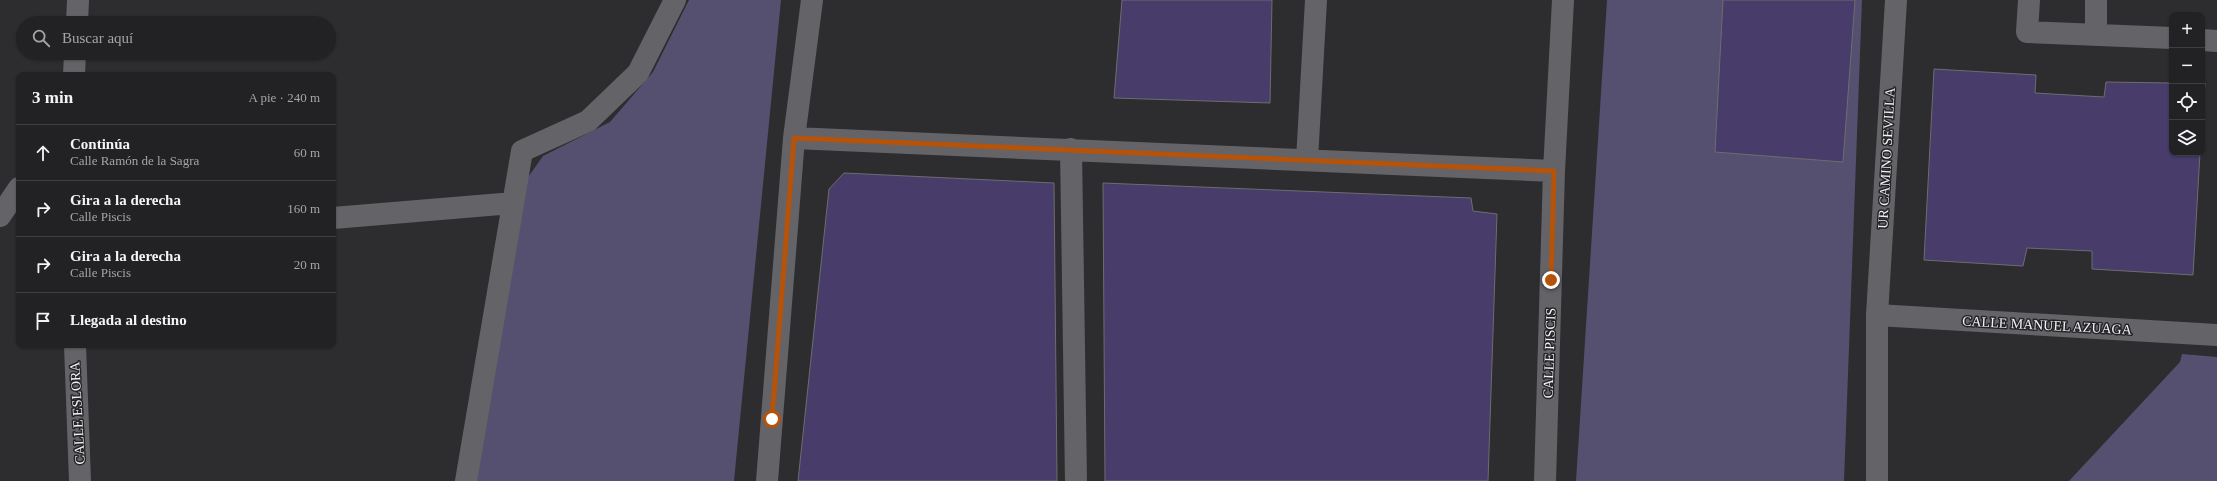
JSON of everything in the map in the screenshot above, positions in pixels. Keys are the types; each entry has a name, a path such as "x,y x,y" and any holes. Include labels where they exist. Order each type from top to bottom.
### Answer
{"street":[{"path":"77,16 78,0"},
{"path":"466,481 522,150 588,121 638,73 675,0"},
{"path":"767,481 794,138 812,0"},
{"path":"1307,160 1316,0"},
{"name":"CALLE PISCIS","path":"1545,481 1554,171 1563,0"},
{"name":"UR CAMINO SEVILLA","path":"1877,481 1877,315 1896,0"},
{"path":"2029,0 2027,32 2169,38"},
{"path":"2096,0 2096,35"},
{"path":"2205,40 2217,41"},
{"path":"74,72 75,60"},
{"path":"794,138 1554,171"},
{"path":"1071,149 1076,481"},
{"path":"0,216 16,192"},
{"path":"336,218 512,203"},
{"name":"CALLE MANUEL AZUAGA","path":"1877,315 2217,335"},
{"name":"CALLE ESLORA","path":"74,348 80,481"}],"shaded area":[{"path":"689,0 781,0 734,481 476,481 524,183 543,156 610,122 653,72"},
{"path":"1607,0 1862,0 1844,481 1576,481"},
{"path":"2182,354 2217,357 2217,481 2069,481 2180,362"}],"building":[{"path":"1122,0 1272,0 1270,103 1114,98"},
{"path":"1723,0 1855,0 1843,162 1715,152"},
{"path":"1934,69 2036,75 2035,93 2104,97 2106,82 2169,83 2169,156 2200,156 2193,275 2092,269 2092,251 2027,248 2023,266 1924,260"},
{"path":"844,173 1054,183 1057,481 798,481 829,189"},
{"path":"1103,183 1471,198 1473,211 1497,214 1488,481 1105,481"}],"route":[{"path":"772,419 794,138 1554,171 1551,280"}]}
